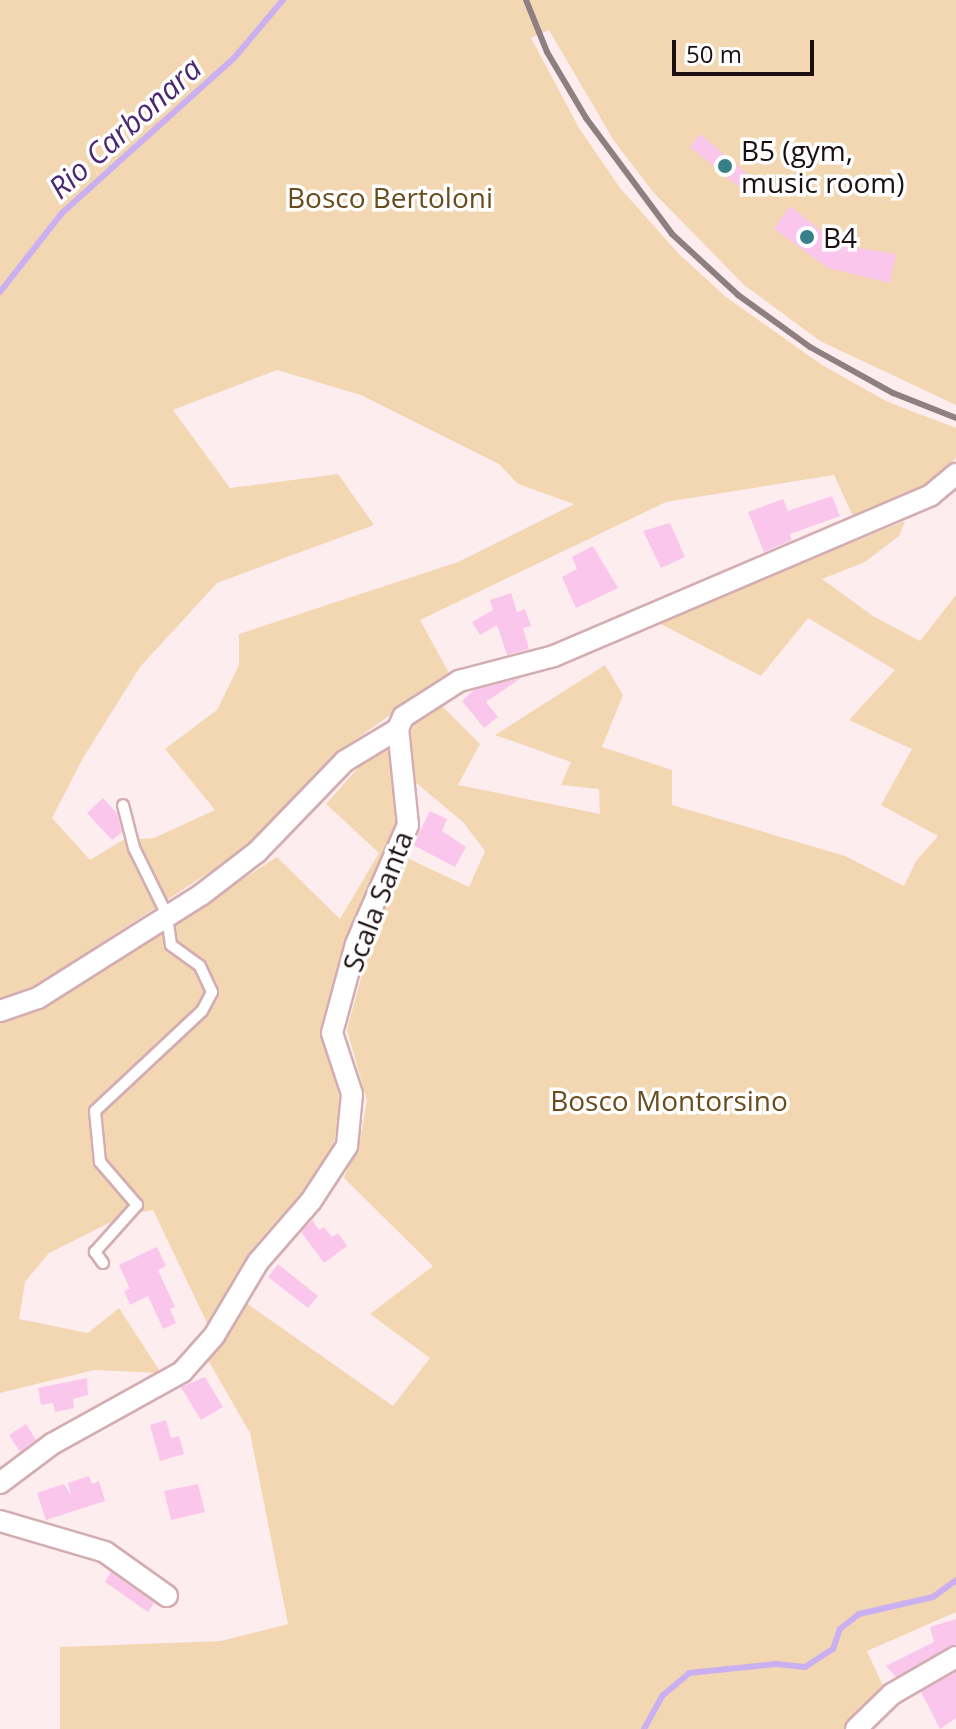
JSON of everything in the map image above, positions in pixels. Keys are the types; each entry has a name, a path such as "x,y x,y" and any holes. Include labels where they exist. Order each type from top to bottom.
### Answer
{"street":[{"path":"0,1011 38,998 167,915 257,852 364,746 398,729 403,717 436,691 494,669 554,656 931,495 956,474"},
{"name":"Scala Santa","path":"0,1483 52,1444 163,1386 198,1355 258,1262 311,1201 347,1146 352,1094 332,1033 356,944 408,825 409,805 398,729"},
{"path":"0,1521 105,1552 167,1596"},
{"path":"856,1729 892,1694 956,1657"}],"lane":[{"path":"103,1263 95,1252 137,1205 100,1162 95,1111 210,1001 208,977 200,966 171,945 167,915 134,848 123,805"}],"green space":[{"name":"Bosco Bertoloni","path":"0,0 956,0 956,405 820,341 744,285 653,192 614,141 549,30 531,38 579,128 620,188 679,254 726,297 822,365 888,402 956,428 956,457 942,479 853,516 834,475 666,502 420,620 449,673 348,745 252,844 26,993 0,1000","holes":["277,370 361,395 499,464 518,484 574,504 458,562 239,634 239,665 217,710 165,749 215,810 154,838 123,840 90,860 52,818 83,758 140,667 217,583 374,525 338,474 230,488 173,410"]},
{"name":"Bosco Montorsino","path":"905,521 899,536 865,562 822,579 873,616 920,641 956,595 956,1612 867,1651 883,1686 847,1729 60,1729 60,1647 221,1641 288,1624 250,1433 208,1360 246,1303 393,1406 430,1358 370,1314 433,1266 344,1178 361,1134 367,1101 347,1030 372,937 407,858 469,887 485,851 463,822 415,782 407,742 415,723 438,702 480,744 458,785 600,814 599,789 561,785 571,762 495,735 605,665 623,695 602,747 672,770 672,805 845,856 904,886 916,861 938,836 881,805 912,749 849,720 895,670 808,618 761,676 657,622"},
{"path":"374,750 388,750 399,806 392,847 351,932 322,1029 343,1113 326,1166 258,1242 209,1327 153,1210 125,1215 49,1253 25,1282 19,1319 88,1333 119,1308 161,1373 94,1370 0,1393 0,1021 37,1011 277,857 340,919 379,853 326,804"}],"building":[{"name":"B5 (gym, music room)","path":"700,134 759,184 749,195 690,147"},
{"path":"790,206 839,245 896,254 890,283 828,268 774,229"},
{"path":"832,496 840,516 790,534 792,540 764,552 748,512 783,499 788,511"},
{"path":"670,523 685,557 661,568 643,531"},
{"path":"593,546 618,588 576,608 562,577 577,569 572,557"},
{"path":"511,593 517,612 525,609 531,626 523,628 529,649 507,655 497,625 480,635 472,622 493,610 490,600"},
{"path":"521,678 486,702 498,717 484,728 462,701 474,690"},
{"path":"103,798 117,813 122,832 112,840 87,813"},
{"path":"430,811 447,819 442,831 466,847 455,867 413,845"},
{"path":"312,1220 319,1230 324,1227 332,1237 338,1233 347,1246 324,1263 301,1232"},
{"path":"157,1247 166,1266 158,1270 175,1307 170,1309 176,1323 163,1329 148,1296 130,1305 124,1291 130,1289 119,1265"},
{"path":"278,1264 318,1296 308,1308 268,1277"},
{"path":"205,1377 223,1407 201,1420 181,1387"},
{"path":"87,1378 88,1395 73,1399 74,1408 55,1412 53,1403 41,1405 38,1388"},
{"path":"166,1420 171,1438 179,1436 184,1454 160,1461 150,1425"},
{"path":"26,1424 36,1440 20,1452 9,1435"},
{"path":"89,1476 92,1484 99,1481 105,1501 46,1520 37,1493 64,1484 71,1495 68,1483"},
{"path":"198,1484 205,1512 171,1520 164,1491"},
{"path":"111,1572 154,1603 148,1612 105,1582"},
{"path":"956,1619 956,1644 896,1677 886,1666 934,1642 930,1627"},
{"path":"956,1672 956,1718 940,1729 921,1692"}],"waterway":[{"name":"Rio Carbonara","path":"0,292 62,213 235,57 283,0"},
{"path":"644,1729 662,1696 689,1673 776,1664 805,1667 833,1649 840,1629 859,1614 933,1597 956,1580"}],"railway":[{"path":"526,0 547,52 586,118 672,234 738,295 810,347 893,393 956,418"}],"place":[{"name":"B5 (gym, music room)","path":"725,166"},
{"name":"B4","path":"807,237"}]}
